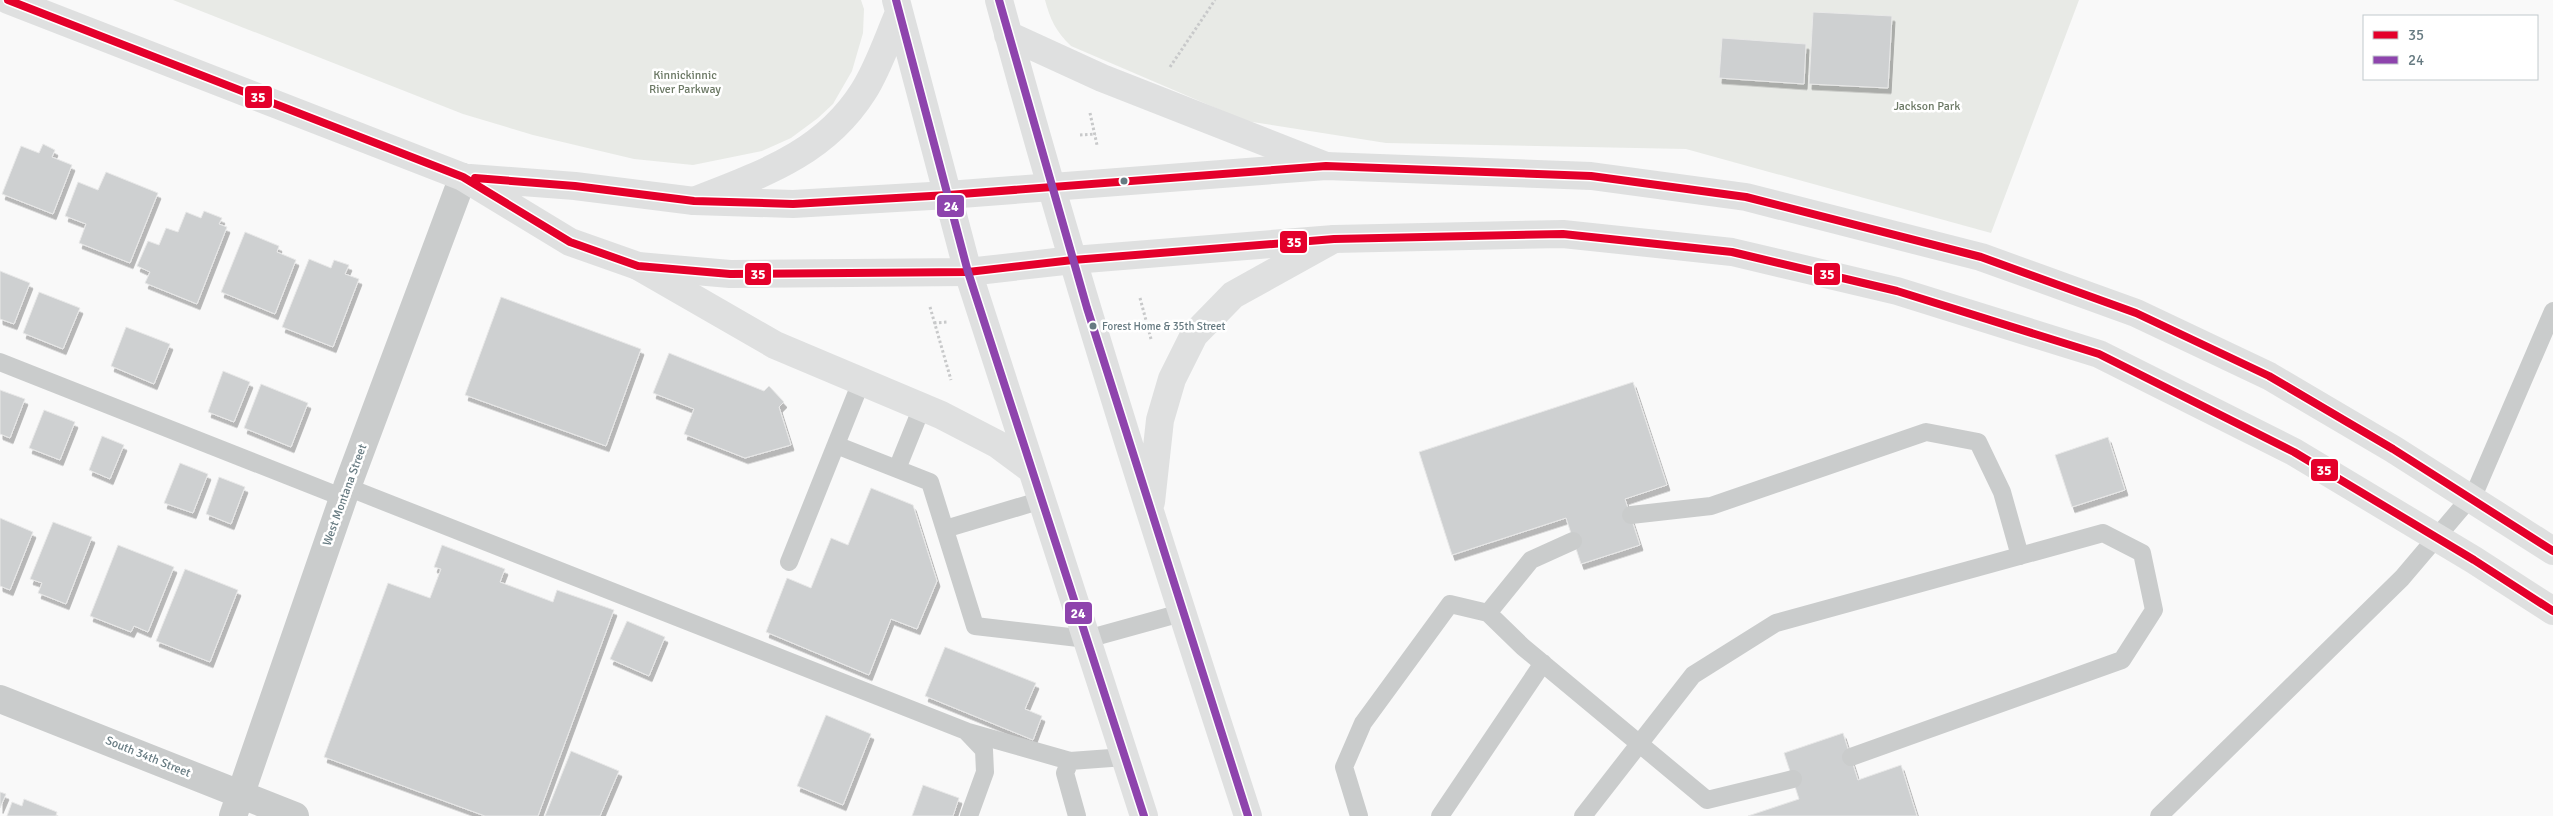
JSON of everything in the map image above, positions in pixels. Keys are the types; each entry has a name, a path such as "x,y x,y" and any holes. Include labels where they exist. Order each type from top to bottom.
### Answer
{"main road":[{"path":"8,0 463,177 570,242 638,266 775,345 922,407 997,444 1032,470"},
{"path":"999,0 1073,260 1150,514 1248,816"},
{"path":"694,201 773,169 807,150 838,126 864,91 898,6"},
{"path":"898,6 968,272 1144,816"},
{"path":"1008,35 1102,78 1326,166"},
{"path":"463,177 575,186 694,201 793,204 948,195 1326,166 1591,176 1746,197 1980,257 2136,313 2269,376 2393,448 2553,551"},
{"path":"638,266 730,274 968,272 1073,260 1334,239 1563,234 1732,252 1897,291 2099,354 2294,452 2474,560 2553,610"},
{"path":"1150,514 1160,420 1172,379 1194,335 1233,295 1334,239"}],"street":[{"name":"West Montana Street","path":"237,805 345,493 463,177"},
{"name":"South 34th Street","path":"0,699 237,805 295,816"}],"lane":[{"path":"2159,816 2402,578 2474,492 2553,311"},
{"path":"0,362 966,731 1070,760 1125,757"},
{"path":"789,562 861,382"},
{"path":"897,469 922,407"},
{"path":"1630,515 1711,506 1926,432 1978,442 2002,492 2020,556"},
{"path":"836,445 930,482 975,626 1087,639 1181,613"},
{"path":"945,529 1042,500"},
{"path":"1583,816 1693,675 1776,623 2103,533 2142,553 2154,610 2122,660 1851,757"},
{"path":"1488,613 1531,560 1573,541"},
{"path":"1359,816 1344,767 1363,723 1450,604 1488,613 1543,663 1640,742 1707,800 1793,779"},
{"path":"1440,816 1543,663"},
{"path":"966,731 984,750 985,772 969,816"},
{"path":"1070,760 1065,773 1077,816"}],"path":[{"path":"1168,69 1215,0"},
{"path":"1080,135 1096,134"},
{"path":"1140,298 1151,342"},
{"path":"929,301 952,382"},
{"path":"934,323 953,321"}],"green space":[{"name":"Kinnickinnic River Parkway","path":"173,0 861,0 864,9 863,33 852,71 833,104 818,118 791,138 762,151 693,165 634,159 533,135 463,114"},
{"name":"Jackson Park","path":"1045,0 2079,0 1991,233 1686,149 1386,143 1246,121 1071,46 1054,25"}],"building":[{"path":"1813,12 1892,16 1888,88 1809,84"},
{"path":"1722,38 1806,44 1804,84 1719,78"},
{"path":"43,144 55,150 52,157 72,165 53,214 2,194 21,146 39,153"},
{"path":"106,172 158,193 130,263 79,243 86,224 65,216 78,182 98,190"},
{"path":"204,211 222,218 219,224 227,227 197,304 145,283 150,272 137,266 148,241 159,245 166,228 178,232 186,212 201,218"},
{"path":"245,232 279,246 277,252 296,260 275,314 221,292"},
{"path":"309,259 331,268 334,260 349,265 345,274 359,279 333,347 282,327"},
{"path":"0,271 30,283 14,324 0,319"},
{"path":"39,292 80,308 63,349 23,333"},
{"path":"501,297 641,349 606,446 465,395"},
{"path":"126,327 170,344 154,384 111,366"},
{"path":"669,353 764,391 769,386 784,402 779,407 791,445 745,458 684,434 694,409 653,393"},
{"path":"223,371 250,382 234,422 208,412"},
{"path":"1633,382 1667,485 1625,499 1640,545 1581,564 1566,518 1452,555 1419,452"},
{"path":"261,384 308,403 291,447 244,428"},
{"path":"0,390 25,399 10,438 0,434"},
{"path":"44,410 75,422 60,460 29,448"},
{"path":"102,436 124,445 110,479 89,470"},
{"path":"2108,437 2125,490 2072,507 2055,455"},
{"path":"180,463 208,474 193,513 164,503"},
{"path":"219,477 245,487 231,524 206,514"},
{"path":"871,488 913,505 937,581 917,629 891,619 869,675 766,632 787,578 811,588 831,538 848,545"},
{"path":"0,518 33,532 10,590 0,586"},
{"path":"53,522 92,537 66,604 38,593 42,583 30,579"},
{"path":"118,545 174,567 148,632 134,626 131,632 90,616"},
{"path":"442,545 505,569 500,582 553,602 557,590 614,610 538,816 485,816 324,757 388,583 430,598 441,569 434,567"},
{"path":"185,569 238,590 210,662 156,641"},
{"path":"627,621 665,637 649,676 610,659"},
{"path":"945,647 1036,683 1025,709 1042,716 1033,740 925,696"},
{"path":"826,715 871,734 843,805 797,786"},
{"path":"1843,733 1858,780 1901,765 1917,816 1748,816 1799,799 1784,753"},
{"path":"571,751 619,771 600,816 545,816"},
{"path":"923,785 959,798 953,816 912,816"},
{"path":"0,792 6,794 0,808"},
{"path":"24,799 57,812 56,816 7,816 12,802 22,806"}],"transit line":[{"name":"35","path":"8,0 463,177 570,242 638,266 730,274 968,272 1073,260 1334,239 1563,234 1732,252 1897,291 2099,354 2294,452 2474,560 2553,611"},
{"name":"24","path":"896,0 968,272 1144,816"},
{"name":"24","path":"999,0 1087,308 1248,816"},
{"name":"35","path":"475,178 575,186 694,201 793,204 948,195 1326,166 1591,176 1746,197 1981,257 2136,313 2269,376 2393,449 2553,551"}],"place":[{"name":"Forest Home & 35th Street","path":"1093,326"}]}
